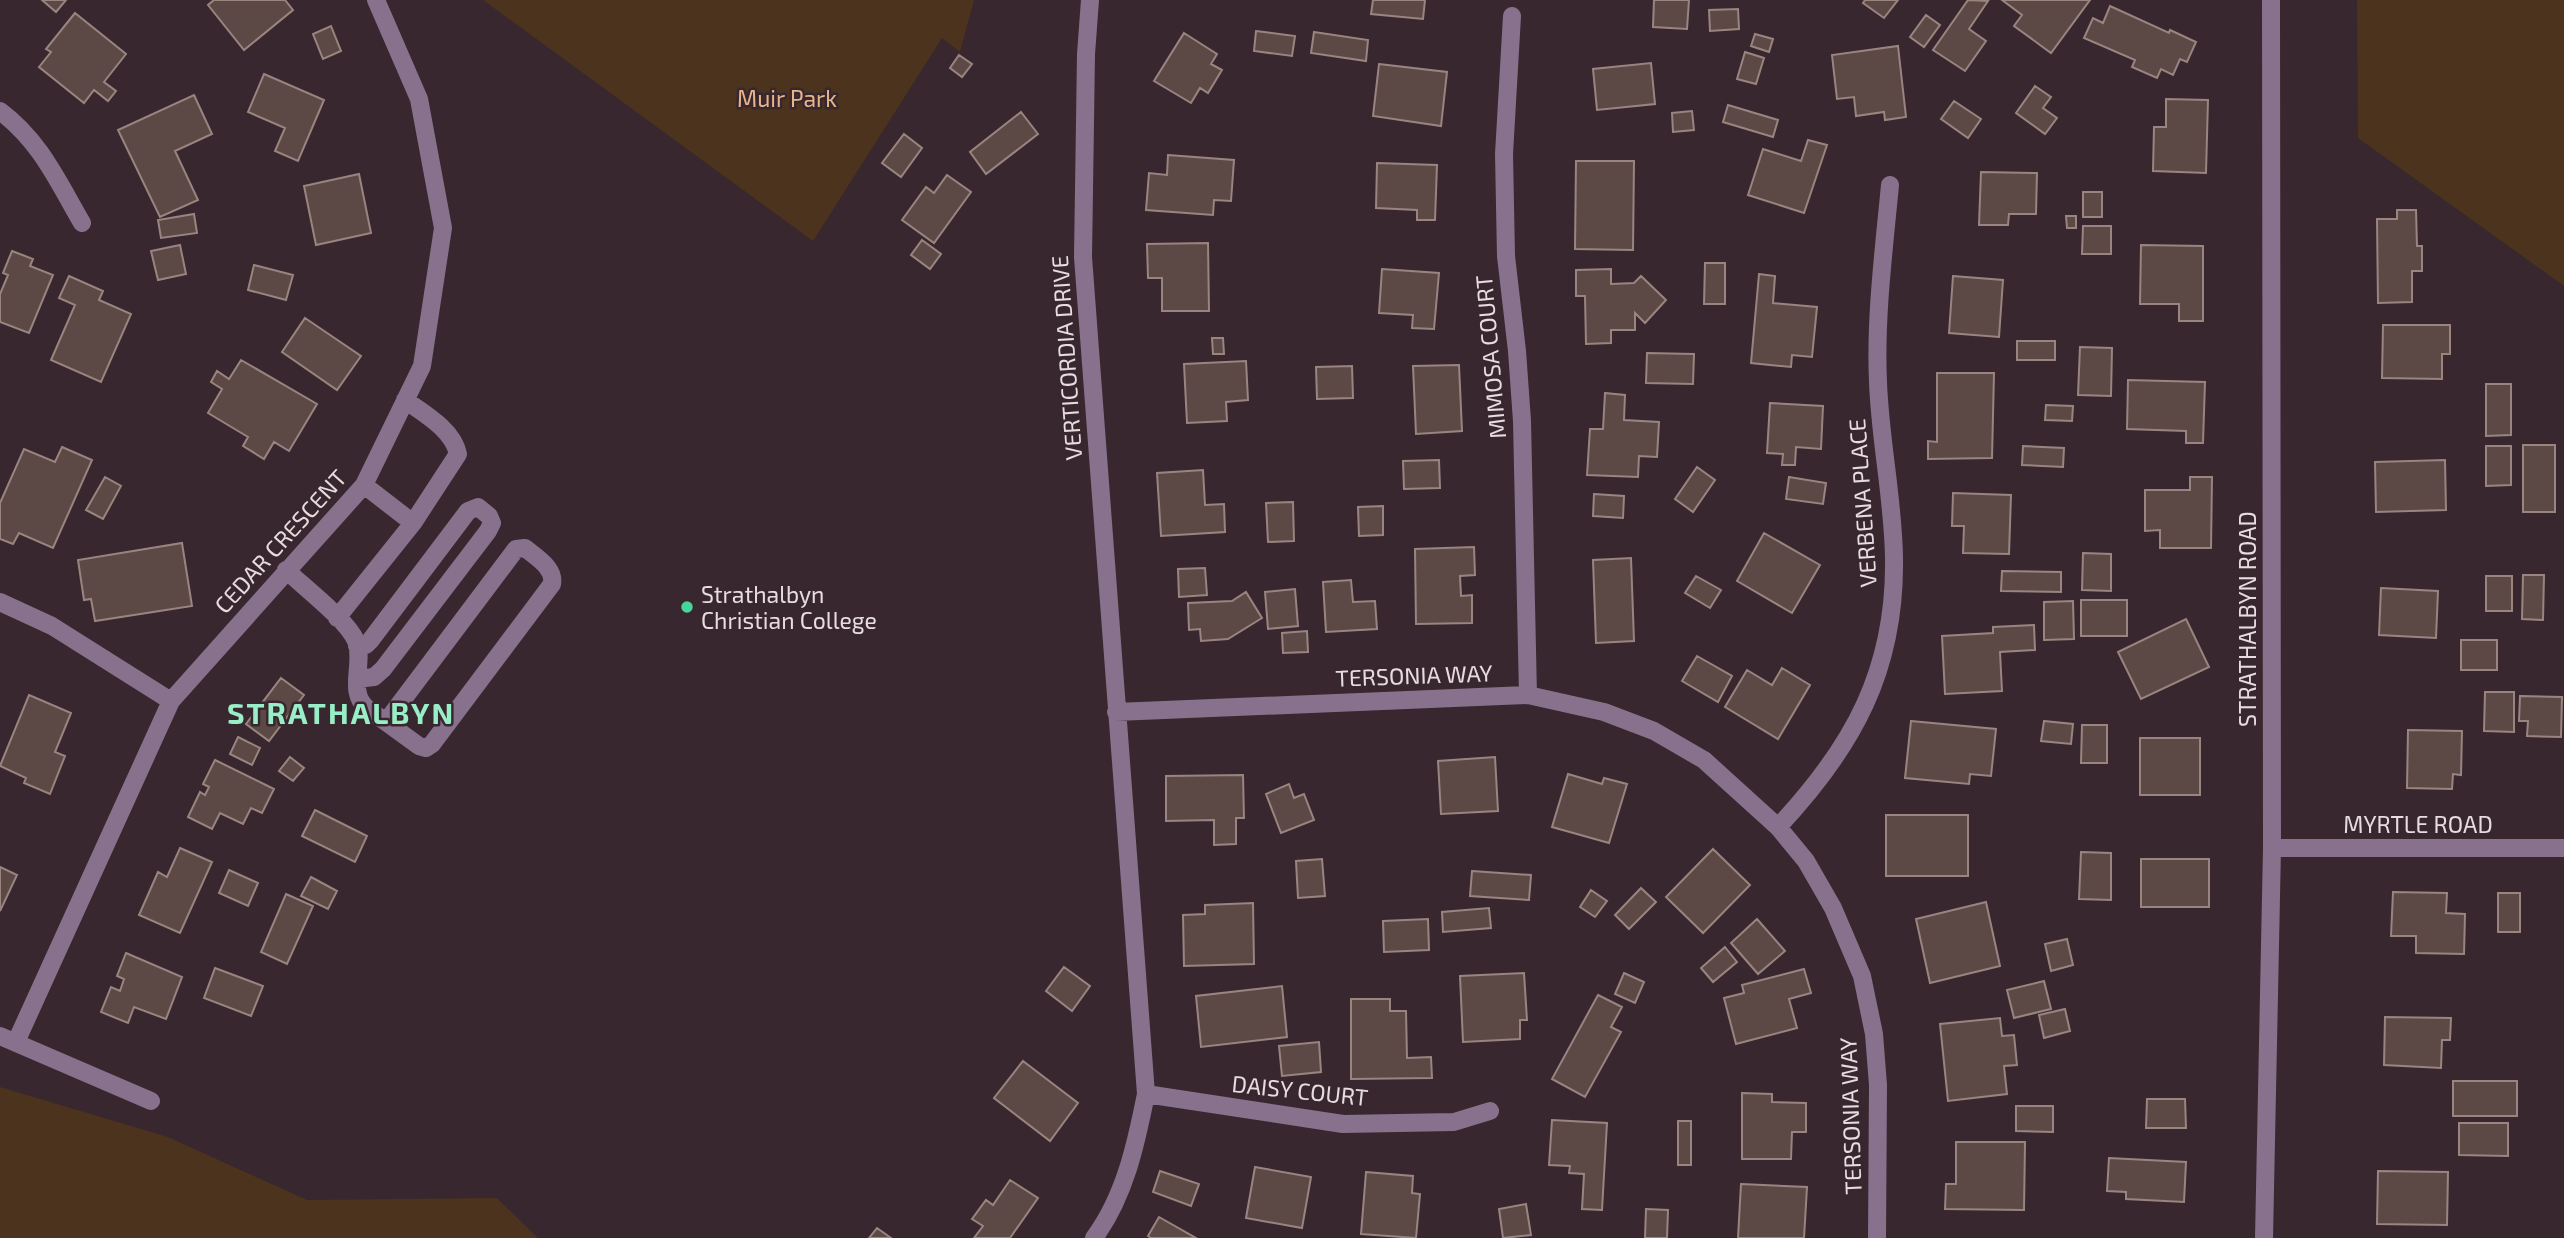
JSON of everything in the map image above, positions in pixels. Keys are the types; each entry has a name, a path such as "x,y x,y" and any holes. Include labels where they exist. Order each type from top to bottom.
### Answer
{"street":[{"name":"CEDAR CRESCENT","path":"8,1039 171,701 364,485 422,366 443,228 419,99 376,0"},
{"name":"VERTICORDIA DRIVE","path":"1090,0 1086,54 1083,257 1116,712"},
{"name":"STRATHALBYN ROAD","path":"2264,1238 2272,848 2271,0"},
{"name":"MIMOSA COURT","path":"1512,16 1504,155 1506,256 1522,421 1528,695"},
{"path":"0,111 20,126 40,148 82,223"},
{"name":"VERBENA PLACE","path":"1778,827 1811,792 1852,733 1878,675 1893,612 1894,555 1878,381 1882,275 1890,185"},
{"path":"337,618 412,523 458,454 455,442 430,418 405,400"},
{"path":"364,485 412,523"},
{"path":"357,646 366,645 370,641 468,510 478,507 489,516 492,523 488,531 383,669 374,677 357,679"},
{"path":"286,570 349,629 357,646 357,690 361,703 418,747 426,748 432,744 552,584 554,577 551,570 525,548 516,550 386,722"},
{"path":"0,602 52,626 171,701"},
{"name":"TERSONIA WAY","path":"1116,712 1528,695 1604,712 1654,731 1704,760 1778,827 1805,861 1833,908 1862,976 1874,1034 1878,1085 1877,1238"},
{"path":"1094,1238 1123,1185 1138,1137 1146,1094 1116,712"},
{"name":"MYRTLE ROAD","path":"2272,848 2564,848"},
{"path":"8,1039 151,1101"},
{"name":"DAISY COURT","path":"1146,1094 1343,1124 1454,1122 1490,1111"}],"green space":[{"name":"Muir Park","path":"483,0 974,0 960,52 942,38 813,241"},
{"path":"2357,0 2564,0 2564,286 2358,138"},
{"path":"0,1087 168,1137 307,1200 497,1198 538,1238 0,1238"}],"building":[{"path":"42,0 66,0 56,12"},
{"path":"214,0 285,0 293,10 244,50 208,5"},
{"path":"1373,0 1425,0 1423,19 1371,14"},
{"path":"1654,0 1689,0 1687,29 1653,27"},
{"path":"1865,0 1898,0 1884,18 1863,3"},
{"path":"1968,0 1988,1 1969,29 1986,41 1965,71 1933,50"},
{"path":"2002,0 2090,0 2051,53 2014,26 2022,15"},
{"path":"2110,6 2169,33 2170,30 2196,42 2187,62 2180,59 2173,75 2161,69 2157,78 2132,67 2135,60 2084,38 2093,18 2103,23"},
{"path":"1738,9 1739,29 1710,31 1709,10"},
{"path":"75,13 126,54 104,82 116,91 108,101 94,90 84,103 39,67 51,52 46,49"},
{"path":"1926,15 1940,25 1924,47 1910,37"},
{"path":"331,26 341,51 323,59 313,34"},
{"path":"1256,31 1295,36 1292,56 1254,51"},
{"path":"1314,32 1368,40 1366,61 1311,53"},
{"path":"1184,33 1217,54 1211,64 1222,70 1208,93 1200,88 1191,103 1154,81"},
{"path":"1755,34 1773,39 1769,52 1751,46"},
{"path":"1898,46 1906,117 1885,120 1884,112 1856,116 1854,97 1837,99 1832,55"},
{"path":"1745,52 1764,58 1756,84 1737,79"},
{"path":"959,55 972,64 962,77 950,68"},
{"path":"1651,63 1655,104 1597,110 1593,69"},
{"path":"1379,64 1447,72 1441,126 1373,116"},
{"path":"264,74 324,100 298,161 275,151 285,128 248,112"},
{"path":"2035,86 2051,97 2043,108 2057,118 2045,134 2016,113"},
{"path":"194,95 212,134 175,151 198,200 160,217 118,130"},
{"path":"2166,99 2208,100 2206,173 2153,171 2154,127 2166,127"},
{"path":"1954,101 1981,119 1968,138 1941,119"},
{"path":"1728,105 1778,120 1773,137 1723,122"},
{"path":"1692,111 1694,130 1673,132 1672,113"},
{"path":"1021,112 1038,134 986,174 970,152"},
{"path":"904,134 922,148 901,177 882,163"},
{"path":"1808,140 1827,145 1804,213 1748,195 1763,149 1801,161"},
{"path":"1168,155 1234,160 1231,201 1214,200 1213,215 1146,210 1149,173 1167,175"},
{"path":"1576,161 1634,161 1633,250 1575,249"},
{"path":"1377,163 1437,165 1435,220 1417,220 1417,210 1376,208"},
{"path":"1981,172 2037,173 2036,214 2009,214 2008,225 1979,225"},
{"path":"359,174 371,233 316,245 304,186"},
{"path":"947,175 971,192 934,243 902,220 926,187 934,193"},
{"path":"2083,192 2102,192 2102,217 2083,217"},
{"path":"2397,210 2416,210 2417,246 2422,246 2422,271 2412,271 2412,302 2378,303 2377,219 2397,219"},
{"path":"194,214 197,233 161,238 158,220"},
{"path":"2066,216 2076,216 2076,228 2067,228"},
{"path":"2083,226 2111,226 2111,254 2082,254"},
{"path":"922,240 941,254 930,269 911,255"},
{"path":"1208,243 1209,311 1162,311 1162,278 1148,278 1147,244"},
{"path":"180,245 186,274 158,280 151,251"},
{"path":"2141,245 2203,246 2203,321 2179,321 2179,304 2140,304"},
{"path":"12,251 33,259 30,266 53,275 29,333 0,322 0,294 8,275 3,273"},
{"path":"1705,263 1725,263 1725,304 1704,304"},
{"path":"254,265 293,275 286,300 248,290"},
{"path":"1382,269 1439,273 1434,329 1412,328 1413,315 1379,313"},
{"path":"1611,269 1611,284 1634,283 1641,276 1666,300 1645,323 1635,313 1635,330 1611,330 1611,343 1586,344 1585,296 1576,296 1576,270"},
{"path":"1759,274 1775,276 1773,303 1817,307 1812,357 1792,355 1791,367 1751,363"},
{"path":"69,276 103,291 99,300 131,314 101,382 51,360 75,305 59,298"},
{"path":"1953,276 2003,280 1999,337 1949,333"},
{"path":"305,318 361,356 337,390 282,352"},
{"path":"2383,325 2450,325 2450,354 2442,354 2442,379 2382,378"},
{"path":"1212,338 1223,338 1224,354 1213,354"},
{"path":"2017,341 2055,341 2055,360 2017,360"},
{"path":"2080,347 2112,348 2111,396 2078,395"},
{"path":"1647,353 1694,354 1693,384 1646,383"},
{"path":"241,360 317,404 289,451 274,442 264,459 243,446 248,437 208,413 222,389 211,382 217,371 229,379"},
{"path":"1246,361 1248,400 1226,402 1227,421 1187,423 1184,364"},
{"path":"1459,365 1462,431 1416,434 1413,366"},
{"path":"1352,366 1353,398 1317,399 1316,367"},
{"path":"1937,373 1994,373 1992,458 1928,459 1928,441 1937,442"},
{"path":"2128,380 2205,382 2203,443 2186,443 2186,431 2127,429"},
{"path":"2486,384 2511,384 2511,435 2486,436"},
{"path":"1605,393 1625,395 1624,420 1659,422 1657,457 1639,456 1638,477 1587,475 1590,429 1603,429"},
{"path":"1770,403 1823,406 1821,449 1796,447 1795,465 1782,465 1783,454 1767,453"},
{"path":"2046,405 2073,406 2072,421 2045,420"},
{"path":"2523,445 2555,445 2555,512 2523,512"},
{"path":"2023,446 2064,448 2063,467 2022,465"},
{"path":"2486,446 2511,446 2511,485 2486,486"},
{"path":"62,447 92,460 53,548 19,533 13,544 0,539 0,503 24,449 55,462"},
{"path":"1439,460 1440,488 1404,489 1403,461"},
{"path":"2445,460 2446,510 2376,512 2375,462"},
{"path":"1697,467 1715,480 1693,512 1675,499"},
{"path":"1203,470 1205,505 1224,504 1225,532 1161,536 1157,473"},
{"path":"105,477 121,486 103,519 86,510"},
{"path":"1789,477 1826,483 1823,504 1786,499"},
{"path":"2190,477 2212,477 2211,548 2160,548 2160,530 2145,531 2145,490 2190,490"},
{"path":"1953,493 2011,495 2009,554 1963,553 1964,526 1952,526"},
{"path":"1594,494 1624,496 1623,518 1593,516"},
{"path":"1293,502 1294,541 1268,542 1266,503"},
{"path":"1383,506 1383,535 1359,536 1358,507"},
{"path":"1764,533 1820,565 1792,613 1737,581"},
{"path":"182,543 192,606 95,621 91,599 84,600 78,560"},
{"path":"1474,547 1475,575 1460,576 1461,596 1472,595 1472,623 1416,624 1415,549"},
{"path":"2083,553 2111,554 2111,591 2082,590"},
{"path":"1631,558 1634,641 1596,643 1593,560"},
{"path":"1205,568 1207,595 1179,597 1178,569"},
{"path":"2002,571 2061,572 2061,592 2001,591"},
{"path":"2523,575 2544,575 2543,620 2522,619"},
{"path":"1696,576 1721,590 1710,608 1685,593"},
{"path":"2486,576 2512,576 2512,611 2486,611"},
{"path":"1351,580 1353,602 1375,601 1377,629 1326,632 1323,582"},
{"path":"2381,588 2438,591 2436,638 2379,635"},
{"path":"1295,589 1298,626 1268,629 1265,592"},
{"path":"1246,592 1262,618 1228,639 1201,641 1200,629 1189,630 1188,603 1232,601"},
{"path":"2081,600 2127,600 2127,636 2081,636"},
{"path":"2073,601 2074,639 2044,640 2044,602"},
{"path":"2186,619 2209,667 2141,699 2118,652"},
{"path":"2034,625 2035,650 2000,652 2002,691 1945,694 1942,636 1993,633 1993,627"},
{"path":"1307,631 1308,652 1283,653 1282,633"},
{"path":"2461,640 2497,640 2497,670 2461,670"},
{"path":"1697,656 1732,676 1718,702 1682,681"},
{"path":"1782,668 1810,685 1778,739 1725,707 1747,670 1772,685"},
{"path":"281,678 304,695 269,741 246,724"},
{"path":"2485,692 2514,692 2514,732 2484,731"},
{"path":"29,695 71,713 55,752 65,756 50,794 24,783 26,778 0,766"},
{"path":"2520,696 2562,697 2561,737 2527,736 2528,721 2519,721"},
{"path":"1911,721 1996,729 1991,776 1970,774 1969,784 1905,778"},
{"path":"2044,721 2073,724 2071,744 2041,741"},
{"path":"2082,725 2107,725 2107,763 2081,763"},
{"path":"2408,730 2462,731 2461,775 2453,774 2452,789 2407,788"},
{"path":"238,737 260,748 252,765 230,754"},
{"path":"2140,738 2200,738 2200,795 2140,795"},
{"path":"290,757 304,768 293,781 279,771"},
{"path":"1495,757 1498,811 1441,814 1438,761"},
{"path":"215,760 274,789 262,813 251,808 243,824 220,813 212,829 188,817 200,792 205,795 209,787 203,784"},
{"path":"1568,774 1602,784 1604,778 1627,784 1609,843 1552,827"},
{"path":"1243,775 1244,818 1236,818 1236,844 1214,845 1214,820 1166,821 1166,776"},
{"path":"1289,784 1294,798 1304,794 1314,820 1281,833 1266,794"},
{"path":"315,810 367,836 355,862 302,836"},
{"path":"1886,815 1968,815 1968,876 1886,876"},
{"path":"180,848 212,862 180,933 139,915 158,872 167,877"},
{"path":"1713,849 1750,885 1703,933 1666,897"},
{"path":"2081,852 2111,853 2111,900 2079,899"},
{"path":"1322,859 1325,896 1298,898 1296,861"},
{"path":"2141,859 2209,859 2209,907 2141,907"},
{"path":"0,867 17,875 0,911"},
{"path":"229,870 258,883 248,906 219,893"},
{"path":"1472,871 1531,875 1529,900 1470,896"},
{"path":"311,877 337,891 328,909 301,896"},
{"path":"1641,888 1656,902 1629,929 1615,915"},
{"path":"1591,890 1607,901 1595,917 1580,907"},
{"path":"2393,892 2447,893 2446,913 2465,914 2464,954 2416,953 2416,936 2391,936"},
{"path":"2498,893 2520,893 2520,932 2498,932"},
{"path":"286,894 313,906 287,964 261,952"},
{"path":"1986,902 2000,966 1930,983 1916,919"},
{"path":"1253,903 1254,964 1184,966 1183,915 1205,914 1205,905"},
{"path":"1489,908 1491,928 1443,932 1442,912"},
{"path":"1428,919 1429,950 1384,952 1383,921"},
{"path":"1757,919 1785,951 1758,974 1731,943"},
{"path":"2067,939 2073,965 2051,971 2045,944"},
{"path":"1725,947 1737,962 1713,982 1701,968"},
{"path":"126,953 182,977 166,1019 134,1007 128,1023 101,1012 111,987 120,991 124,979 117,976"},
{"path":"1064,967 1090,986 1072,1011 1046,991"},
{"path":"215,968 263,986 251,1016 204,998"},
{"path":"1804,969 1811,993 1789,999 1797,1028 1736,1044 1724,998 1744,993 1742,985"},
{"path":"1524,973 1527,1020 1520,1020 1520,1039 1463,1042 1460,976"},
{"path":"1624,973 1644,982 1635,1003 1615,994"},
{"path":"2044,981 2051,1009 2014,1018 2007,990"},
{"path":"1282,986 1287,1037 1201,1047 1196,996"},
{"path":"1598,995 1622,1007 1611,1027 1621,1032 1585,1097 1552,1079"},
{"path":"1351,999 1390,999 1390,1011 1406,1011 1407,1058 1431,1057 1432,1078 1351,1079"},
{"path":"2065,1009 2070,1031 2044,1038 2039,1015"},
{"path":"2385,1017 2451,1018 2450,1040 2442,1040 2441,1068 2384,1065"},
{"path":"2000,1018 2002,1036 2014,1035 2017,1065 2004,1066 2007,1094 1948,1101 1940,1024"},
{"path":"1319,1042 1321,1072 1282,1076 1279,1046"},
{"path":"1023,1061 1078,1103 1050,1141 994,1098"},
{"path":"2453,1081 2517,1081 2517,1116 2453,1116"},
{"path":"1742,1093 1772,1094 1772,1102 1806,1103 1806,1132 1792,1132 1791,1159 1742,1159"},
{"path":"2147,1099 2185,1099 2186,1128 2146,1128"},
{"path":"2016,1106 2053,1106 2053,1132 2016,1131"},
{"path":"1552,1120 1607,1123 1602,1210 1582,1209 1584,1174 1569,1173 1570,1166 1549,1165"},
{"path":"1678,1121 1691,1121 1691,1165 1678,1165"},
{"path":"2459,1123 2508,1123 2508,1156 2459,1155"},
{"path":"1956,1142 2025,1142 2024,1210 1945,1209 1946,1184 1956,1184"},
{"path":"2109,1158 2186,1162 2184,1202 2126,1199 2126,1192 2107,1191"},
{"path":"1255,1167 1311,1177 1302,1228 1246,1218"},
{"path":"1160,1171 1199,1184 1191,1206 1153,1192"},
{"path":"2378,1171 2448,1172 2447,1225 2377,1224"},
{"path":"1366,1172 1413,1176 1412,1193 1420,1194 1416,1238 1361,1234"},
{"path":"1010,1180 1038,1198 1010,1238 974,1238 983,1226 972,1219 986,1200 993,1205"},
{"path":"1741,1184 1807,1187 1804,1238 1738,1238"},
{"path":"1526,1204 1531,1235 1503,1238 1499,1209"},
{"path":"1646,1209 1668,1210 1667,1238 1645,1238"},
{"path":"1159,1217 1196,1238 1151,1238 1148,1236"},
{"path":"877,1228 891,1238 869,1238"}],"place":[{"name":"Strathalbyn Christian College","path":"687,607"}],"district":[{"name":"STRATHALBYN","path":"341,712"}]}
